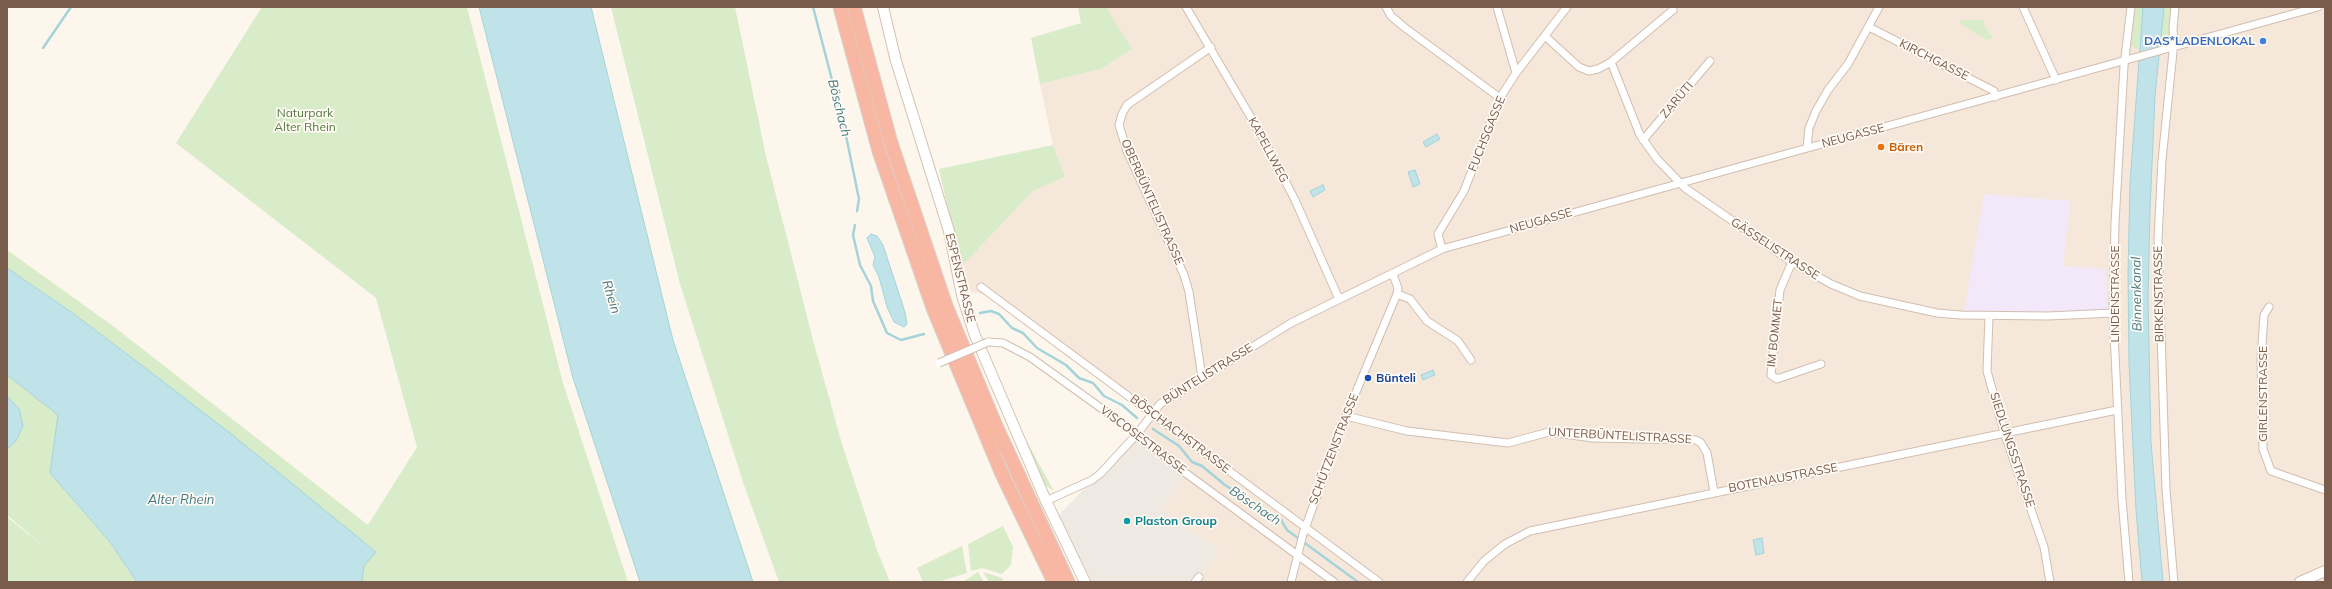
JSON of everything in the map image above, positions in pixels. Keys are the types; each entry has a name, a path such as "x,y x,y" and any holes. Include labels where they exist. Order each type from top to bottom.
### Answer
{"highway":[{"path":"840,7 879,151 933,308 1002,474 1054,582"},
{"path":"854,7 891,142 946,306 995,424 1068,582"}],"street":[{"name":"ESPENSTRASSE","path":"883,7 903,83 949,231 962,295 974,333 1046,501 1086,582"},
{"name":"KAPELLWEG","path":"1186,7 1263,138 1295,200 1339,299"},
{"path":"1386,7 1391,16 1404,27 1500,98"},
{"path":"1497,7 1516,73"},
{"name":"FUCHSGASSE","path":"1442,249 1438,234 1464,191 1500,98 1516,73 1546,37 1567,7"},
{"path":"1807,148 1809,128 1816,111 1828,90 1848,64 1879,7"},
{"path":"2023,7 2056,80"},
{"name":"LINDENSTRASSE","path":"2128,582 2117,410 2113,313 2115,223 2131,7"},
{"name":"BIRKENSTRASSE","path":"2174,582 2166,490 2158,239 2161,168 2174,47 2175,7"},
{"name":"NEUGASSE","path":"1393,275 1442,249 2318,7"},
{"path":"1546,37 1580,67 1589,70 1598,69 1611,62 1673,10"},
{"name":"KIRCHGASSE","path":"1869,27 1994,91 1995,97"},
{"name":"OBERBÜNTELISTRASSE","path":"1202,377 1189,292 1184,275 1126,151 1120,125 1122,114 1127,105 1211,48"},
{"name":"ZARÜTI","path":"1643,140 1710,61"},
{"name":"GÄSSELISTRASSE","path":"1611,62 1643,140 1657,159 1700,200 1792,262 1831,284 1860,296 1937,313 1989,316 2113,313"},
{"name":"IM BOMMET","path":"1792,262 1780,290 1771,375 1777,379 1821,364"},
{"name":"BÜNTELISTRASSE","path":"1046,501 1092,480 1137,434 1160,404 1291,323 1339,299 1393,275"},
{"path":"1393,275 1398,288 1397,294 1410,299 1427,321 1458,340 1470,360"},
{"name":"BÖSCHACHSTRASSE","path":"981,287 1152,413 1178,435 1304,531 1379,582"},
{"name":"SCHÜTZENSTRASSE","path":"1291,582 1304,531 1346,416 1397,294"},
{"name":"GIRLENSTRASSE","path":"2269,307 2264,315 2261,359 2263,449 2271,471 2325,490"},
{"name":"SIEDLUNGSSTRASSE","path":"1989,316 1987,371 2005,435 2044,546 2050,582"},
{"name":"VISCOSESTRASSE","path":"939,363 988,342 1003,343 1030,356 1137,434 1187,474 1298,553 1334,582"},
{"name":"BOTENAUSTRASSE","path":"1467,582 1484,561 1505,544 1530,531 1714,492 2005,435 2117,410"},
{"name":"UNTERBÜNTELISTRASSE","path":"1346,416 1407,431 1508,443 1549,432 1593,438 1696,440 1702,442 1708,453 1714,492"},
{"path":"2300,582 2311,580 2325,570"}],"shaded area":[{"path":"1106,7 2325,7 2325,582 1195,582 1219,551 1161,508 1137,434 1152,413 996,297 971,292 963,265 1033,191 1065,177 1053,145 1040,84 1101,69 1131,49"},
{"path":"1984,194 2070,201 2063,266 2106,269 2107,311 2038,314 1964,312"},
{"name":"Plaston Group","path":"1137,434 1187,474 1161,508 1219,551 1195,582 1092,582 1058,516"}],"green space":[{"name":"Naturpark Alter Rhein","path":"262,7 467,7 563,383 628,582 362,582 364,566 376,552 152,373 74,314 7,268 7,250 113,326 368,525 417,447 376,298 176,143"},
{"path":"611,7 735,7 766,156 813,340 842,444 877,550 890,582 779,582 744,485 680,284"},
{"path":"1078,7 1106,7 1132,49 1101,69 1040,84 1031,38 1081,23"},
{"path":"2135,7 2143,7 2139,48 2136,49 2130,44"},
{"path":"2164,7 2172,7 2169,37 2160,42"},
{"path":"1961,20 1983,20 1986,29 1993,37 1987,40 1959,23"},
{"path":"1053,145 1065,177 1033,191 963,265 948,210 939,169"},
{"path":"7,375 58,415 50,473 110,542 137,582 7,582 7,517 44,547 7,515 7,449 16,441 19,409 7,396"},
{"path":"1021,431 1054,491 1045,485"},
{"path":"1003,526 1013,547 1011,565 1002,574 982,568 971,571 968,544"},
{"path":"962,546 967,573 938,582 923,582 917,568"},
{"path":"978,572 984,582 963,582"},
{"path":"983,572 1002,578 1004,582 989,582"}],"water":[{"name":"Rhein","path":"479,7 591,7 673,340 753,582 640,582 573,378"},
{"name":"Binnenkanal","path":"2143,7 2164,7 2155,96 2148,298 2151,442 2163,582 2142,582 2136,510 2129,364 2128,273 2130,183"},
{"path":"1437,134 1440,139 1426,147 1423,142"},
{"path":"1415,170 1420,184 1413,187 1408,172"},
{"path":"1323,185 1325,190 1313,197 1310,191"},
{"path":"871,234 877,236 883,245 905,312 907,324 904,327 894,322 887,307 879,277 873,265 875,257 867,238"},
{"name":"Alter Rhein","path":"7,268 74,314 152,373 235,437 376,552 364,566 362,582 137,582 110,542 50,473 58,415 7,375"},
{"path":"1433,370 1435,375 1423,380 1421,375"},
{"path":"7,396 19,409 23,426 16,441 7,449"},
{"path":"1762,538 1764,553 1756,555 1753,540"}],"waterway":[{"path":"43,48 71,7"},
{"name":"Böschach","path":"813,7 844,126 859,199 857,211"},
{"name":"Böschach","path":"855,225 853,235 860,265 871,286 873,301 887,333 901,340 924,334"},
{"name":"Böschach","path":"980,313 991,311 999,314 1012,328 1023,333 1037,348 1066,365 1079,378 1093,383 1104,396 1122,405 1137,418"},
{"name":"Böschach","path":"1153,429 1179,446 1192,462 1202,466 1225,485 1257,505 1264,514 1281,520 1287,530 1358,582"}],"place":[{"name":"DAS*LADENLOKAL","path":"2263,41"},
{"name":"Bären","path":"1881,147"},
{"name":"Bünteli","path":"1368,378"},
{"name":"Plaston Group","path":"1127,521"}]}
